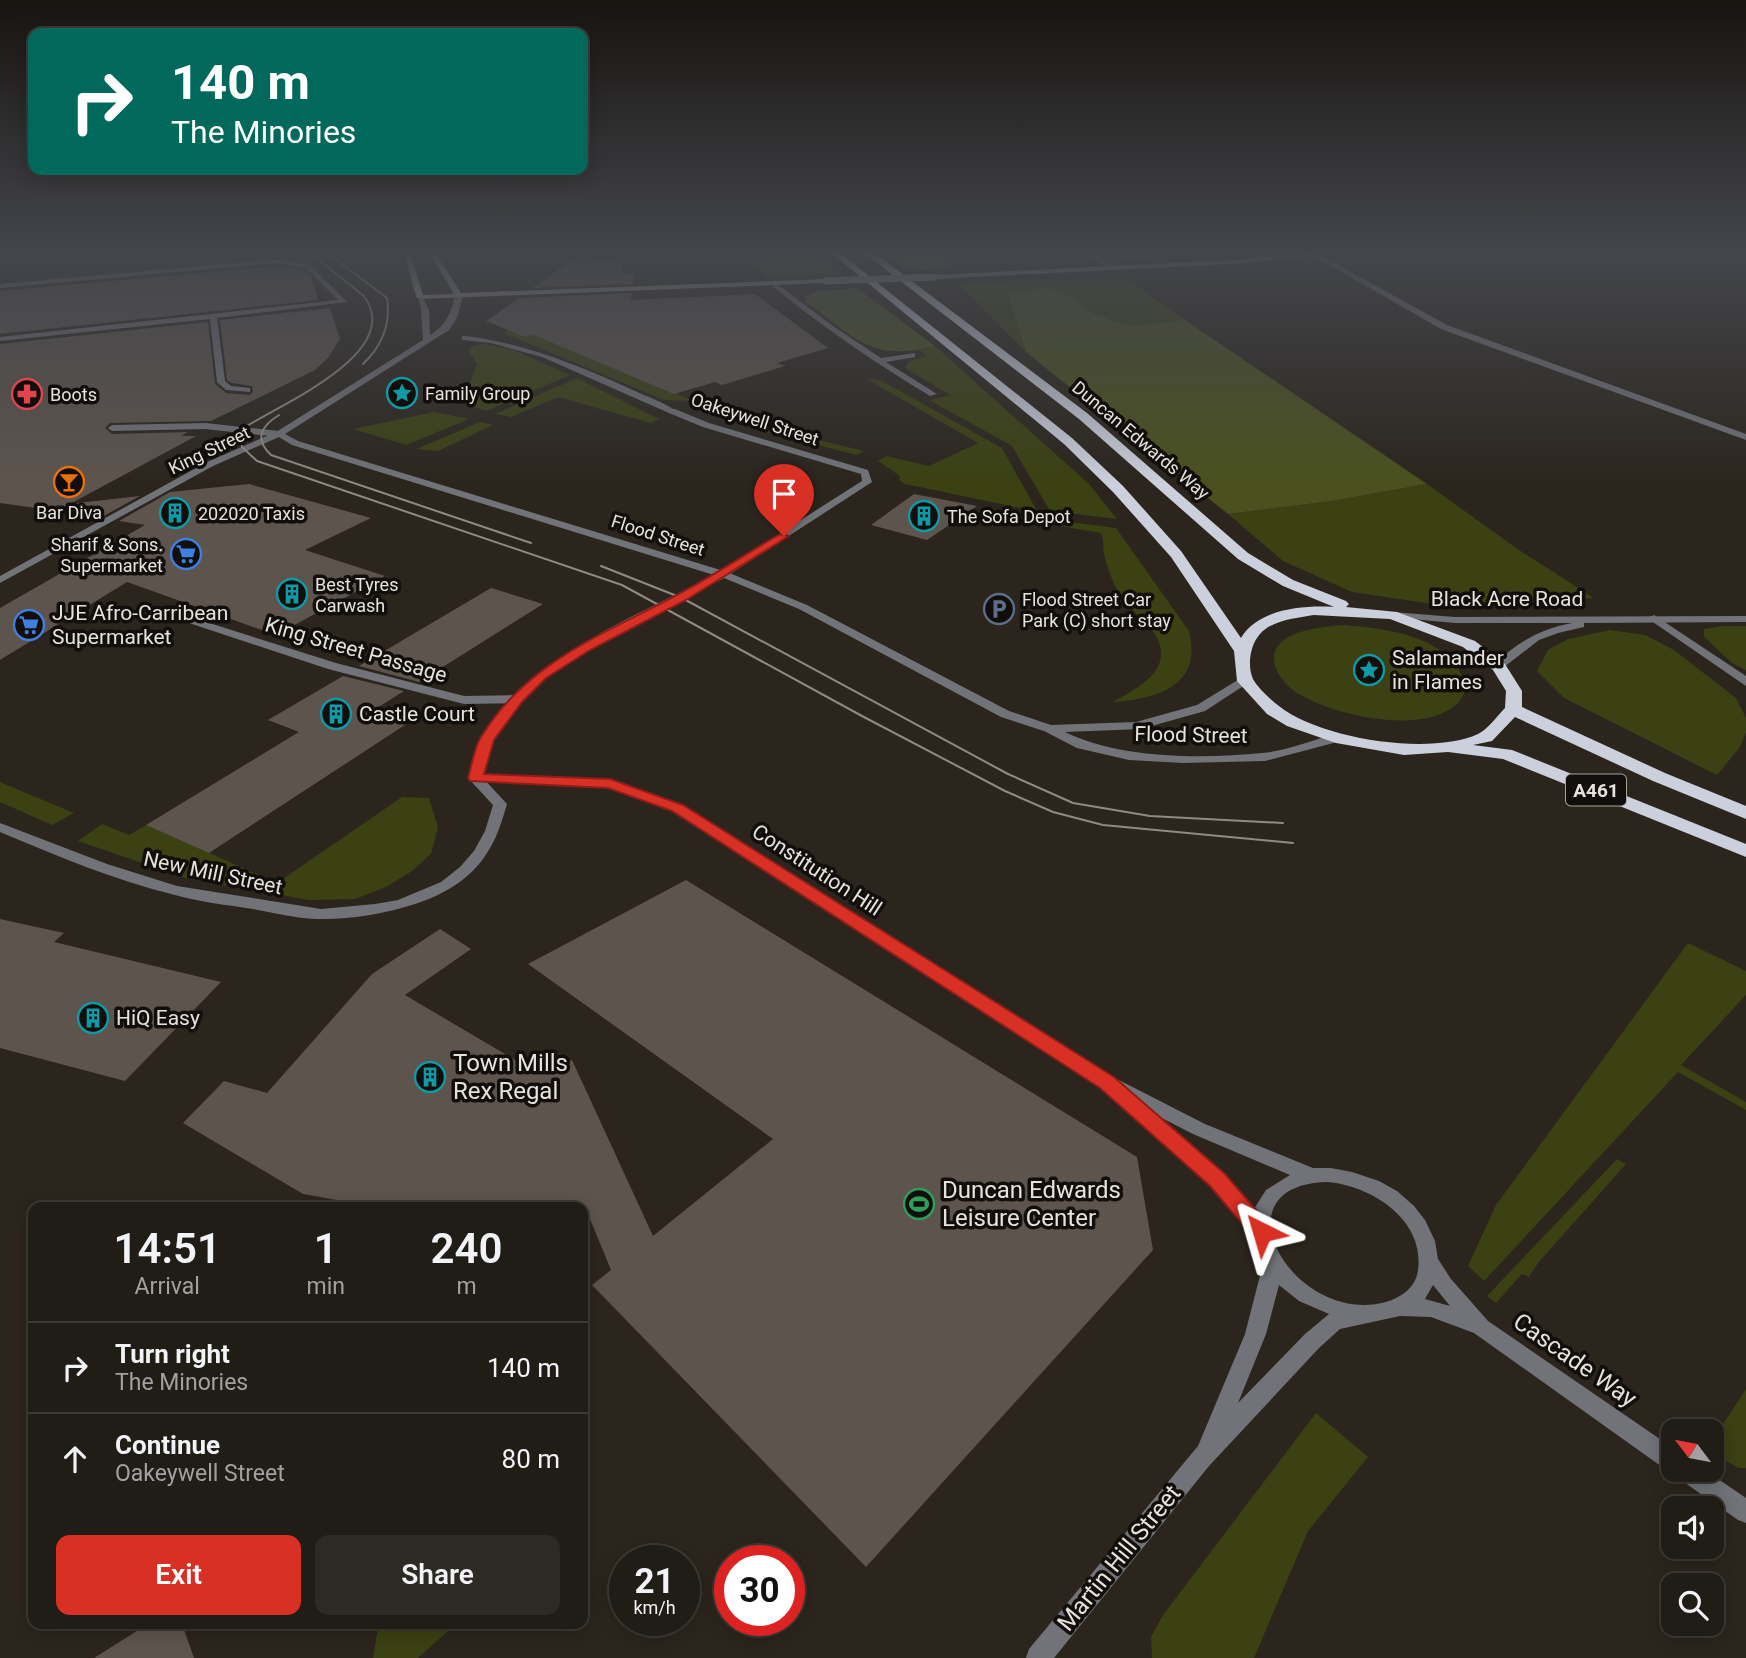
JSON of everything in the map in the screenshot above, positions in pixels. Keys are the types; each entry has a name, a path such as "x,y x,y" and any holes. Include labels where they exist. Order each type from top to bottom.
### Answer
{"highway":[{"path":"930,329 1068,440 1118,489 1175,554 1242,651 1245,681"},
{"name":"Duncan Edwards Way","path":"969,329 1083,416 1263,570 1322,598 1366,612"},
{"path":"1242,651 1254,631 1281,616 1314,610 1392,615 1469,644 1499,667 1514,691 1513,709"},
{"name":"A461","path":"1245,681 1273,710 1293,722 1336,738 1404,750 1442,748 1506,754 1746,851"},
{"name":"A461","path":"1442,748 1486,737 1513,709 1658,777 1746,813"}],"street":[{"path":"0,339 93,329"},
{"path":"215,329 221,382 229,387 247,390"},
{"path":"426,329 427,342"},
{"name":"King Street","path":"0,580 210,464 279,434 444,329"},
{"path":"831,329 933,394"},
{"path":"1451,329 1746,437"},
{"name":"Oakeywell Street","path":"465,338 511,345 731,433 865,472 867,482 723,574"},
{"path":"877,361 912,355"},
{"name":"Flood Street","path":"111,428 205,426 279,434 295,443 723,574 803,607 1005,714 1048,728 1082,745 1117,753 1183,759 1265,757 1336,738"},
{"path":"475,778 487,739 517,699 542,675 567,658 723,574"},
{"name":"Black Acre Road","path":"1392,615 1455,620 1746,619"},
{"path":"1654,618 1746,682"},
{"name":"Black Acre Road","path":"1499,667 1523,642 1561,628 1623,619"},
{"name":"King Street Passage","path":"187,620 332,666 464,700 517,699"},
{"name":"Flood Street","path":"1048,728 1137,726 1201,708 1245,681"},
{"name":"New Mill Street","path":"0,827 94,865 167,889 314,914 383,909 425,897 459,878 481,854 495,829 500,804 475,778"},
{"name":"Constitution Hill","path":"475,778 610,784 678,808 1107,1082 1199,1129 1312,1176"},
{"name":"Constitution Hill","path":"1107,1082 1218,1180 1262,1232"},
{"path":"1262,1232 1260,1221 1268,1200 1283,1185 1312,1176 1331,1175 1351,1178 1373,1186 1394,1199 1417,1222 1427,1243 1431,1264 1427,1281 1416,1296 1400,1307"},
{"name":"Martin Hill Street","path":"1262,1232 1263,1244 1273,1264 1289,1282 1338,1309 1367,1313"},
{"name":"Martin Hill Street","path":"1201,1458 1237,1386 1259,1327 1273,1264"},
{"name":"Cascade Way","path":"1431,1264 1444,1284 1481,1326 1661,1453"},
{"name":"Martin Hill Street","path":"1038,1658 1201,1458 1319,1334 1334,1321 1400,1307"},
{"name":"Cascade Way","path":"1400,1307 1432,1308 1481,1326"},
{"path":"1703,1482 1746,1512"}],"green space":[{"path":"842,329 913,329 935,346 894,351 864,344"},
{"path":"1004,329 1019,329 1026,352"},
{"path":"1019,329 1199,329 1427,484 1332,501 1228,514 1026,352"},
{"path":"507,330 525,337 534,335 694,401 664,400 504,333"},
{"path":"484,344 513,350 570,375 486,411 458,401 467,390 477,364 468,351 473,346"},
{"path":"935,346 1089,484 1117,519 1050,511 1012,446 929,400 950,395 905,368 909,361 927,356 919,350"},
{"path":"577,378 659,419 651,423 558,397 511,417 495,414"},
{"path":"865,378 882,381 1002,448 1036,509 1030,510 905,484 899,480 900,476 878,461 886,456 929,466 978,443"},
{"path":"716,409 773,429 864,451 857,455 761,431 709,412"},
{"path":"434,412 469,419 406,445 353,429"},
{"path":"480,422 493,425 438,451 416,449"},
{"path":"1427,484 1519,550 1594,598 1453,607 1352,592 1283,561 1228,514 1332,501"},
{"path":"987,507 1018,515 1116,528 1189,631 1192,650 1183,677 1160,693 1112,702 1134,690 1153,674 1161,655 1159,643 1152,630 1119,594 1112,580 1101,533 978,512"},
{"path":"1343,625 1399,633 1435,647 1449,657 1460,671 1466,689 1460,700 1443,713 1423,719 1376,719 1330,708 1294,691 1283,680 1275,666 1274,654 1279,645 1297,633"},
{"path":"1746,626 1746,670 1732,663 1704,637 1704,629"},
{"path":"1610,630 1645,635 1674,650 1736,698 1746,718 1746,732 1740,747 1717,775 1564,698 1537,671 1548,650 1568,639"},
{"path":"0,782 74,813 52,825 0,802"},
{"path":"402,797 429,798 438,827 431,854 412,871 386,887 355,899 309,900 189,879 78,841 102,824 129,835 146,825 277,883"},
{"path":"1688,943 1746,971 1746,995 1681,1065 1746,1102 1746,1110 1678,1072 1484,1281 1468,1266 1496,1205"},
{"path":"1617,1159 1626,1164 1538,1263 1529,1277 1522,1274 1496,1303 1487,1296"},
{"path":"1746,1389 1746,1468 1739,1468 1724,1460 1724,1423"},
{"path":"1316,1413 1368,1457 1308,1531 1254,1658 1152,1658 1151,1637 1163,1615"},
{"path":"378,1629 450,1629 418,1658 373,1658"}],"building":[{"path":"0,329 43,329 0,334"},
{"path":"138,329 209,329 215,384 226,393 250,395 253,392 252,386 227,380 221,329 337,329 340,339 328,358 315,370 211,421 110,423 105,428 112,434 188,432 181,436 196,436 57,511 0,503 0,344"},
{"path":"506,329 803,329 828,348 777,363 785,366 722,385 715,382 674,394 534,335 525,337"},
{"path":"249,484 371,518 305,550 385,576 276,635 127,582 0,660 0,608 145,525 119,521 170,492"},
{"name":"The Sofa Depot","path":"914,494 977,506 927,540 871,525"},
{"path":"140,496 100,518 77,514 77,503"},
{"path":"491,588 543,604 419,682 359,666"},
{"name":"Castle Court","path":"343,676 404,691 377,708 411,721 209,853 146,825 299,732 268,720"},
{"name":"Duncan Edwards Leisure Center","path":"686,880 1137,1157 1153,1250 866,1567 592,1285 611,1270 588,1214 588,1202 348,1202 303,1194 183,1123 224,1081 267,1093 372,974 440,929 471,949 405,995 537,1073 572,1060 653,1236 773,1139 528,964"},
{"name":"HiQ Easy","path":"0,919 64,933 54,942 221,982 125,1081 0,1048"},
{"path":"140,1629 184,1629 194,1658 94,1658"}],"tram line":[{"path":"370,329 368,337 354,356 334,373 311,390 247,426 241,438 242,447 257,461 622,585 862,716 1005,791 1053,812 1103,825 1293,843"},
{"path":"363,364 375,350 385,329"},
{"path":"279,415 262,433 263,444 271,455 531,543"},
{"path":"601,566 682,598 1008,774 1073,803 1150,816 1283,823"}],"place":[{"name":"Family Group","path":"402,393"},
{"name":"Boots","path":"27,394"},
{"name":"Bar Diva","path":"69,482"},
{"name":"202020 Taxis","path":"175,513"},
{"name":"The Sofa Depot","path":"924,516"},
{"name":"Sharif & Sons. Supermarket","path":"186,554"},
{"name":"Best Tyres Carwash","path":"292,594"},
{"name":"Flood Street Car Park (C) short stay","path":"999,609"},
{"name":"JJE Afro-Carribean Supermarket","path":"29,625"},
{"name":"Salamander in Flames","path":"1369,670"},
{"name":"Castle Court","path":"336,714"},
{"name":"HiQ Easy","path":"93,1018"},
{"name":"Town Mills Rex Regal","path":"430,1077"},
{"name":"Duncan Edwards Leisure Center","path":"919,1204"}],"route":[{"path":"784,536 682,598 633,621 542,675 517,699 487,739 475,778 610,784 678,808 1107,1082 1218,1180 1262,1232"}]}
